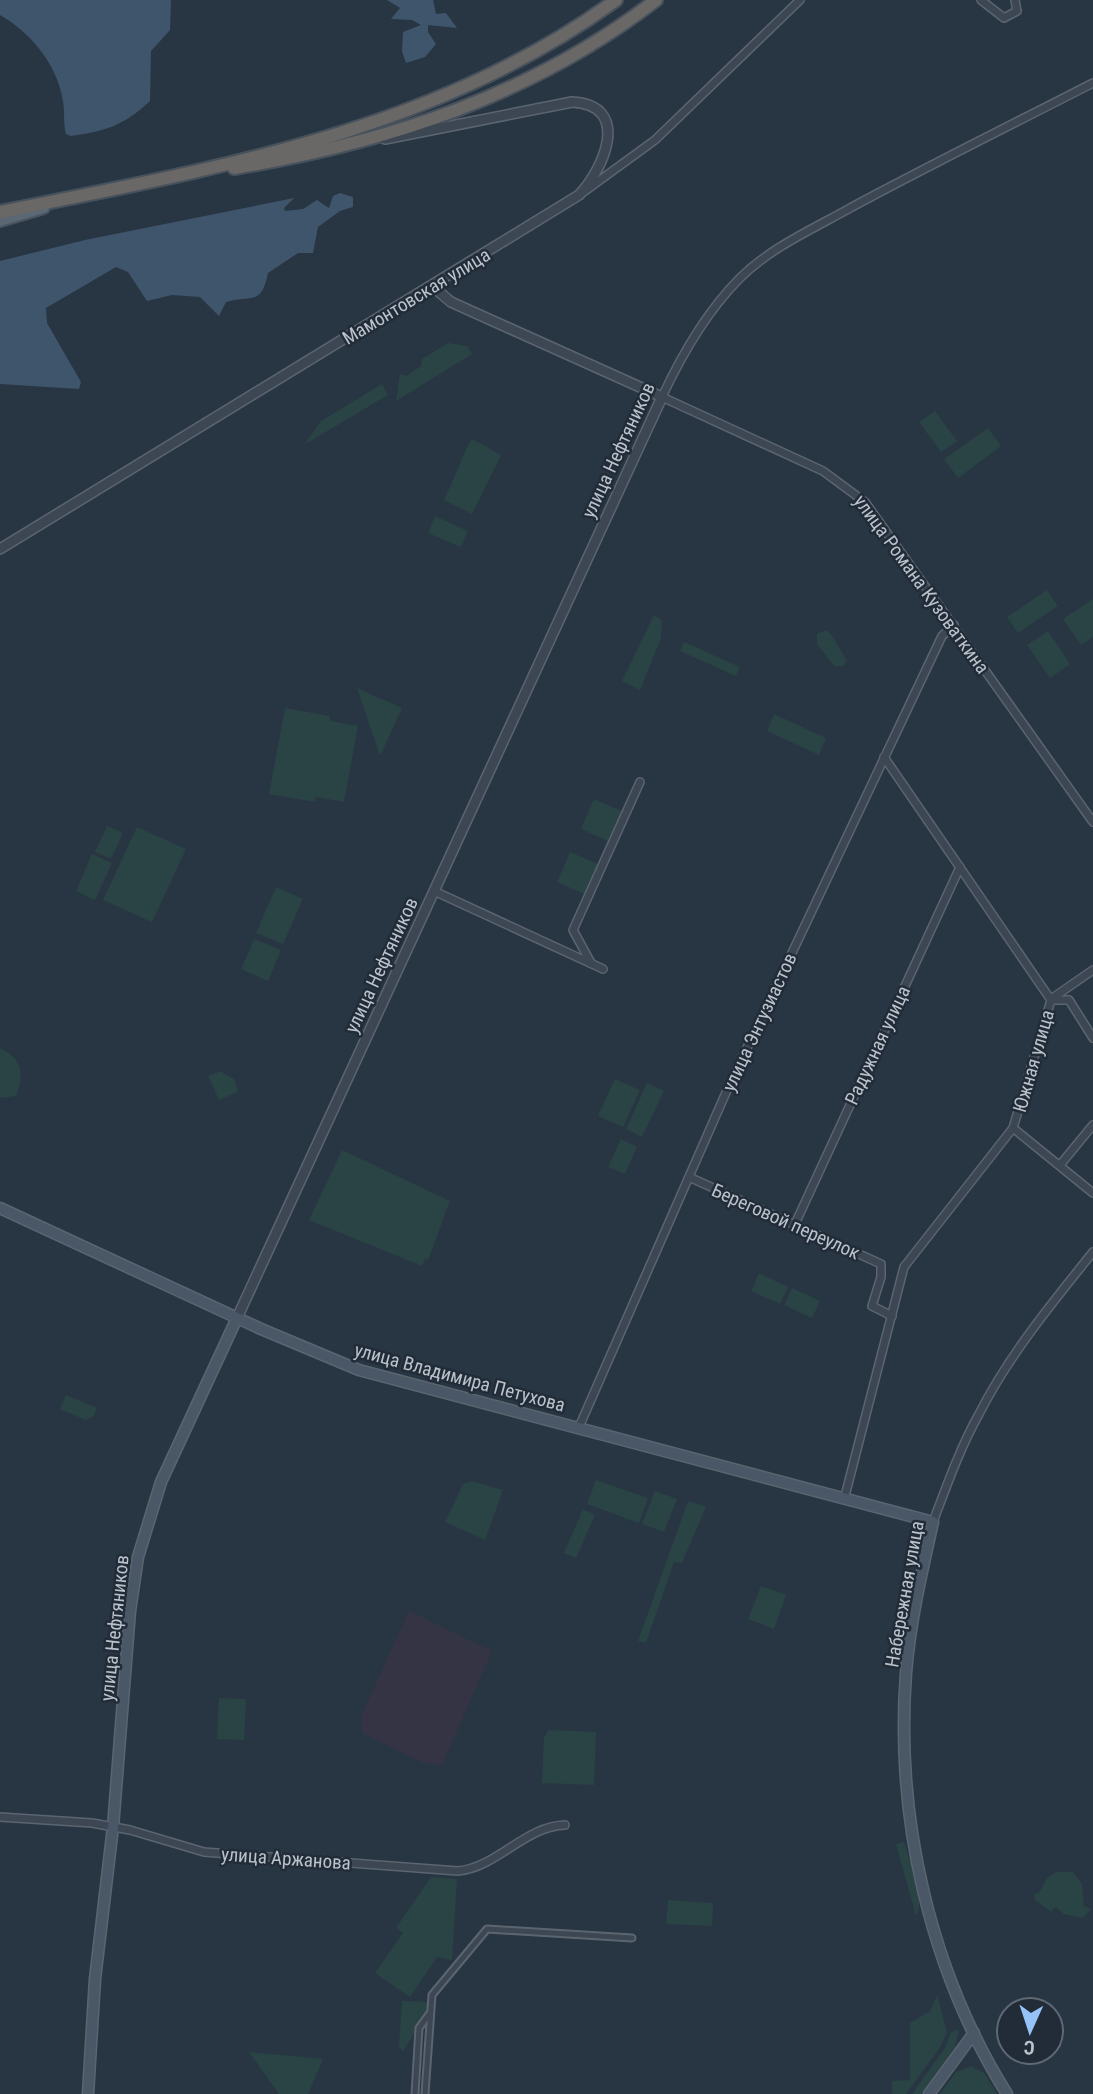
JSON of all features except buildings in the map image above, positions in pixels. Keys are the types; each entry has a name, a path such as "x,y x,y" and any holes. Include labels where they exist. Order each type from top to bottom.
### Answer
{"highway":[{"path":"0,212 140,183 341,132 457,92 531,55 616,0"},
{"path":"140,183 328,150 439,118 510,90 569,58 656,0"}],"main road":[{"path":"0,221 104,191"},
{"name":"улица Владимира Петухова","path":"0,1208 237,1318 359,1370 845,1496 933,1522"},
{"name":"улица Нефтяников","path":"88,2094 97,1956 113,1827 130,1612 142,1540 169,1464 237,1318"},
{"name":"Набережная улица","path":"933,1522 908,1652 905,1752 914,1830 929,1917 949,1980 1007,2094"},
{"path":"929,2094 974,2033"}],"street":[{"name":"Мамонтовская улица","path":"0,549 579,195 655,140 800,0"},
{"path":"981,0 1004,18 1017,11 1015,0"},
{"name":"улица Нефтяников","path":"237,1318 684,351 741,277 769,256 875,195 1093,83"},
{"path":"328,150 579,102 598,112 605,123 608,139 598,173 579,195"},
{"name":"улица Романа Кузоваткина","path":"432,286 451,302 823,471 847,486 872,510 1093,822"},
{"name":"улица Энтузиастов","path":"579,1427 689,1177 884,757 942,636 954,625"},
{"name":"Южная улица","path":"845,1496 904,1267 1013,1128 1051,1000 884,757"},
{"path":"592,963 573,930 640,782"},
{"name":"Радужная улица","path":"794,1224 960,867"},
{"path":"434,891 603,969"},
{"path":"1051,1000 1093,970"},
{"path":"1051,1000 1069,1000 1093,1038"},
{"path":"1060,1165 1093,1125"},
{"path":"1013,1128 1093,1193"},
{"name":"Береговой переулок","path":"689,1177 881,1264 881,1277 872,1306 891,1316"},
{"name":"Набережная улица","path":"933,1522 957,1460 993,1389 1050,1306 1093,1252"},
{"name":"улица Аржанова","path":"0,1817 113,1827 204,1852 458,1871 475,1867 541,1830 565,1825"},
{"path":"425,2094 432,1995 487,1929 632,1938"},
{"path":"415,2094 419,2028 430,2013"}],"shaded area":[{"path":"0,0 171,0 170,30 151,51 150,101 114,126 84,134 66,134 63,101 55,74 32,40 0,15"},
{"path":"387,0 433,0 436,14 446,13 457,28 428,25 428,32 436,44 425,57 406,63 402,51 403,32 421,25 412,20 391,19 400,8"},
{"path":"340,193 353,197 353,207 340,211 318,227 313,253 298,253 268,273 259,295 226,302 219,316 200,297 172,295 147,301 128,272 116,267 46,308 47,323 81,382 79,389 0,384 0,261 85,240 294,198 284,208 285,211 303,209 317,200 329,208 333,196"},
{"path":"409,1611 492,1651 442,1765 424,1763 362,1733 361,1717"}],"green space":[{"path":"448,343 467,346 472,354 396,401 400,374 406,376 421,366 422,359"},
{"path":"382,384 388,395 304,445 321,421"},
{"path":"935,411 957,441 941,452 919,422"},
{"path":"988,428 1001,446 958,478 944,459"},
{"path":"474,440 501,455 472,514 444,500 470,441"},
{"path":"435,516 468,531 461,547 428,533"},
{"path":"1047,590 1058,606 1018,633 1007,617"},
{"path":"1093,599 1093,637 1081,645 1063,619"},
{"path":"654,615 662,620 661,638 640,690 622,681"},
{"path":"826,630 847,661 843,666 834,666 817,644 817,634"},
{"path":"1048,631 1070,664 1050,678 1027,645"},
{"path":"684,642 740,667 736,676 680,651"},
{"path":"357,688 402,708 380,756"},
{"path":"285,708 330,716 330,721 358,726 344,802 316,797 315,802 269,794"},
{"path":"774,714 826,738 819,755 767,731"},
{"path":"594,799 622,811 608,841 581,829"},
{"path":"107,826 123,833 111,859 95,852"},
{"path":"137,827 186,849 152,922 103,900"},
{"path":"570,852 598,864 584,894 557,882"},
{"path":"92,854 112,863 95,900 76,891"},
{"path":"276,887 303,899 283,944 256,933"},
{"path":"254,939 281,950 268,981 241,969"},
{"path":"0,1048 13,1057 20,1068 16,1096 0,1098"},
{"path":"220,1071 234,1079 238,1092 219,1100 208,1076"},
{"path":"615,1079 640,1090 623,1127 598,1116"},
{"path":"647,1083 664,1091 642,1137 626,1129"},
{"path":"621,1139 637,1147 625,1174 608,1167"},
{"path":"342,1150 450,1201 428,1260 425,1259 422,1266 309,1220"},
{"path":"759,1273 788,1287 780,1304 751,1291"},
{"path":"792,1288 820,1301 812,1318 784,1305"},
{"path":"66,1395 97,1408 93,1417 85,1420 60,1409"},
{"path":"596,1480 648,1498 639,1523 587,1504"},
{"path":"471,1481 503,1490 485,1540 445,1522 463,1484"},
{"path":"655,1491 677,1499 664,1532 642,1524"},
{"path":"688,1501 706,1507 682,1563 674,1562 646,1643 638,1641"},
{"path":"583,1509 595,1515 576,1558 564,1553"},
{"path":"761,1586 786,1595 774,1629 748,1619"},
{"path":"219,1698 246,1699 244,1740 217,1739"},
{"path":"548,1730 596,1732 594,1785 542,1783 544,1738"},
{"path":"904,1842 918,1891 919,1910 916,1916 896,1844"},
{"path":"1056,1872 1073,1872 1082,1884 1084,1906 1091,1909 1083,1918 1064,1914 1055,1907 1051,1912 1035,1900 1034,1894 1039,1893 1047,1878"},
{"path":"431,1877 457,1879 452,1960 437,1957 410,1997 375,1973 403,1933 396,1928"},
{"path":"668,1900 713,1903 712,1926 666,1924"},
{"path":"937,1995 947,2032 941,2046 906,2094 892,2094 892,2081 910,2080 910,2023 930,2011"},
{"path":"402,2001 429,2002 429,2011 403,2051 399,2047"},
{"path":"959,2029 955,2047 921,2094 912,2094 945,2048 951,2032"},
{"path":"249,2052 323,2059 308,2094 279,2094"},
{"path":"971,2066 984,2073 997,2094 940,2094 956,2072"}]}
